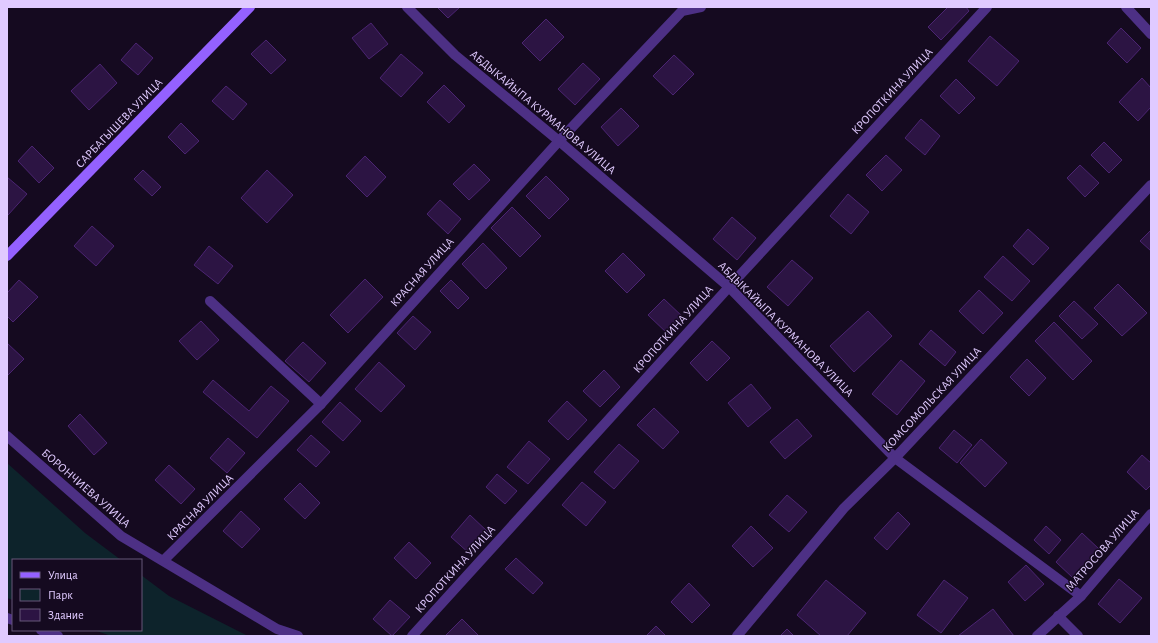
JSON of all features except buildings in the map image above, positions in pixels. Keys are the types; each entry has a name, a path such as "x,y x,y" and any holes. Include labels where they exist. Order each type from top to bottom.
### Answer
{"street":[{"name":"САРБАГЫШЕВА УЛИЦА","path":"7,256 250,7"},
{"name":"АБДЫКАЙЫПА КУРМАНОВА УЛИЦА","path":"407,7 455,55 559,141 729,287 895,458 1081,596"},
{"name":"КРАСНАЯ УЛИЦА","path":"164,560 321,404 559,141 682,11 701,7"},
{"name":"КРОПОТКИНА УЛИЦА","path":"412,636 729,287 987,7"},
{"path":"1126,7 1151,34"},
{"name":"КОМСОМОЛЬСКАЯ УЛИЦА","path":"737,636 844,508 895,458 1151,185"},
{"path":"210,301 321,404"},
{"name":"БОРОНЧИЕВА УЛИЦА","path":"7,436 121,536 164,560 277,629 298,636"},
{"name":"МАТРОСОВА УЛИЦА","path":"1037,636 1081,596 1151,514"},
{"path":"1058,616 1078,636"},
{"path":"44,631 58,636"}],"green space":[{"path":"7,463 85,533 120,559 12,559 12,600 7,598"},
{"path":"142,576 169,596 248,636 111,636 97,631 142,631"}]}
